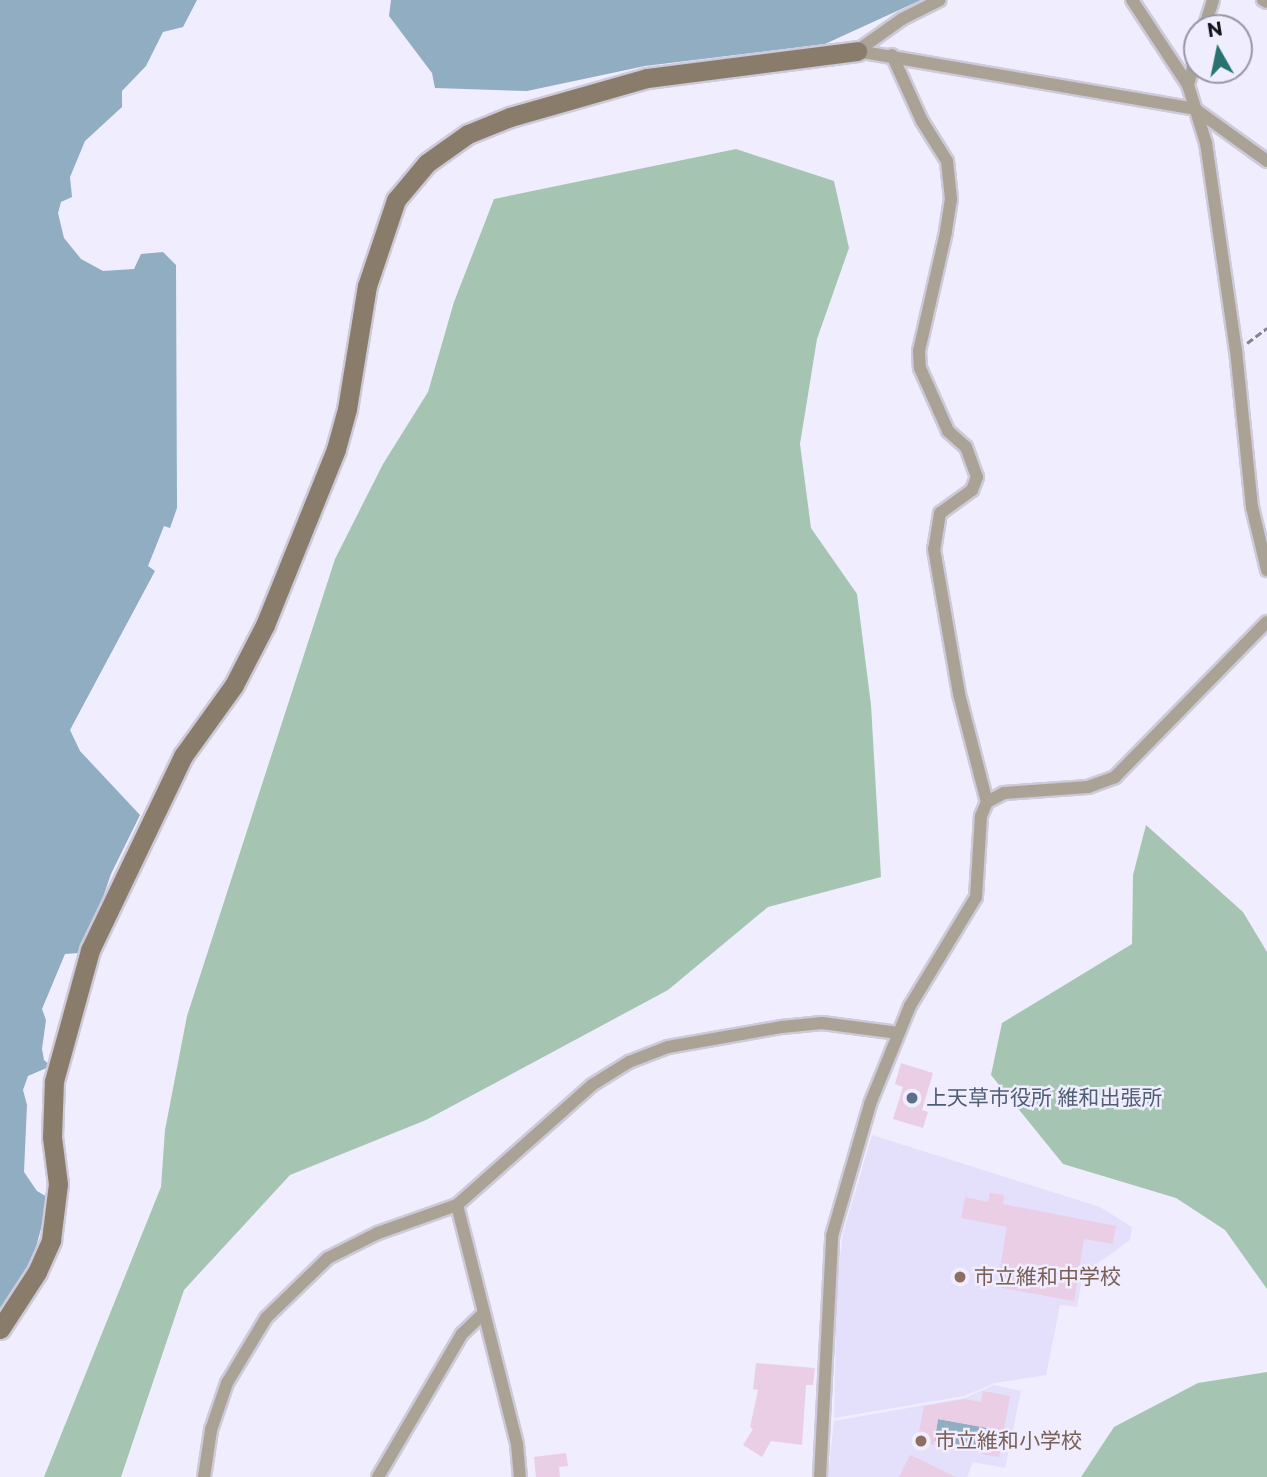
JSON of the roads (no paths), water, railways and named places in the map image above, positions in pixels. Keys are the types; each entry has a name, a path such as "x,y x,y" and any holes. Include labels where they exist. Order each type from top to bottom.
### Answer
{"street":[{"path":"857,51 902,19 940,0"},
{"path":"1132,0 1188,85 1206,144 1237,350 1252,507 1267,570"},
{"path":"0,1329 37,1272 51,1240 58,1184 52,1137 54,1081 90,950 183,756 234,685 265,625 336,449 347,410 367,286 396,200 427,163 468,134 510,117 647,78 857,51 1195,109 1267,161"},
{"path":"892,55 922,121 947,161 951,199 919,351 920,368 948,431 966,447 977,477 972,490 940,513 934,549 959,694 987,803"},
{"path":"820,1477 832,1236 870,1104 909,1006 976,897 981,816 987,803 1004,793 1088,787 1115,776 1267,622"},
{"path":"206,1476 211,1430 227,1383 266,1318 328,1258 378,1233 457,1205 592,1085 629,1062 668,1047 782,1027 822,1023 898,1033"},
{"path":"457,1205 517,1444 520,1477"},
{"path":"378,1477 462,1334 483,1314"}],"water":[{"path":"0,0 197,0 183,27 163,32 146,66 122,91 122,107 85,141 70,177 72,197 61,202 58,213 64,238 81,259 103,271 134,269 141,254 163,252 176,265 177,508 170,528 164,526 148,566 155,571 70,730 80,751 140,815 111,874 87,944 79,953 65,954 42,1009 46,1020 42,1049 44,1060 51,1066 28,1076 23,1090 27,1105 24,1172 37,1191 49,1198 30,1270 0,1321"},
{"path":"391,0 921,0 825,44 645,66 527,91 435,88 432,73 389,16"},
{"path":"938,1419 987,1428 983,1449 934,1441"}],"place":[{"name":"上天草市役所 維和出張所","path":"912,1098"},
{"name":"市立維和中学校","path":"960,1277"},
{"name":"市立維和小学校","path":"921,1441"}]}
